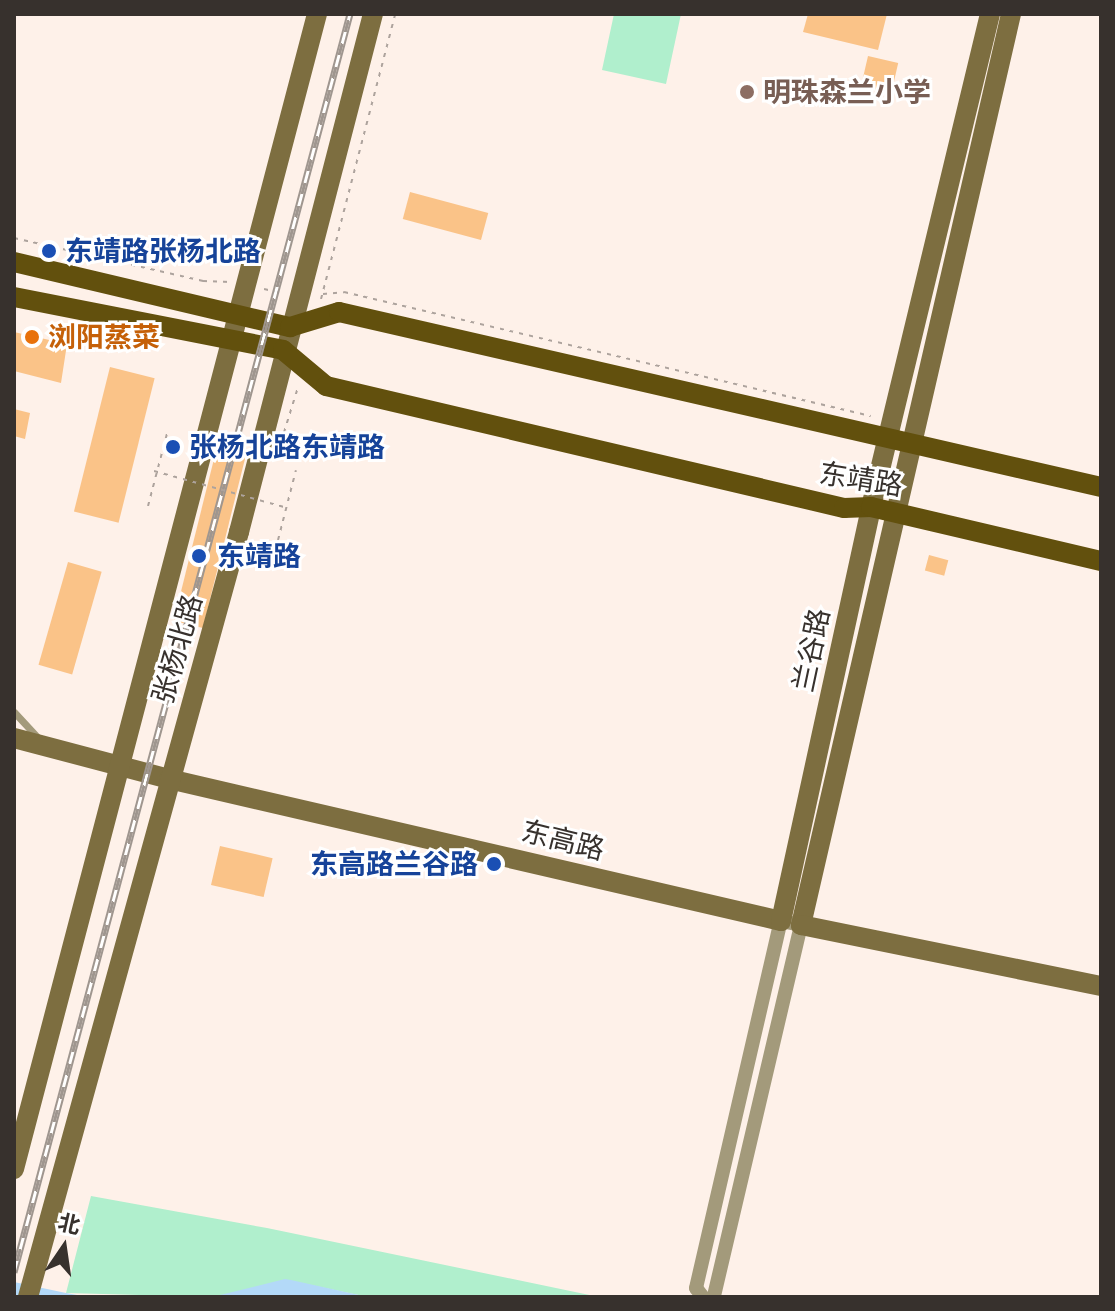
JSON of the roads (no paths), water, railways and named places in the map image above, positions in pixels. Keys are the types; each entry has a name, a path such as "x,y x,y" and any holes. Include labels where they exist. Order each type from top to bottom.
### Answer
{"main road":[{"name":"东靖路","path":"14,262 290,327 339,312 1101,487"},
{"path":"14,286 177,326"},
{"name":"东靖路","path":"14,297 177,326 283,350 326,386 844,508 871,507 1101,561"}],"street":[{"name":"张杨北路","path":"14,1169 121,766 229,337 317,14"},
{"name":"张杨北路","path":"28,1297 239,532 283,350 373,14"},
{"name":"兰谷路","path":"703,1297 696,1288 893,512 899,440 990,14"},
{"name":"兰谷路","path":"714,1297 791,923 871,507 899,440 1011,14"},
{"name":"东高路","path":"14,738 169,779 791,923 1101,986"}],"lane":[{"path":"14,712 27,720 44,745"}],"water":[{"path":"291,1280 368,1297 212,1297"},
{"path":"14,1282 66,1293 88,1297 14,1297"}],"railway":[{"path":"14,1272 350,14"}],"place":[{"name":"明珠森兰小学","path":"747,92"},
{"name":"东靖路张杨北路","path":"49,251"},
{"name":"浏阳蒸菜","path":"32,337"},
{"name":"张杨北路东靖路","path":"173,447"},
{"name":"东靖路","path":"199,556"},
{"name":"东高路兰谷路","path":"494,864"}]}
